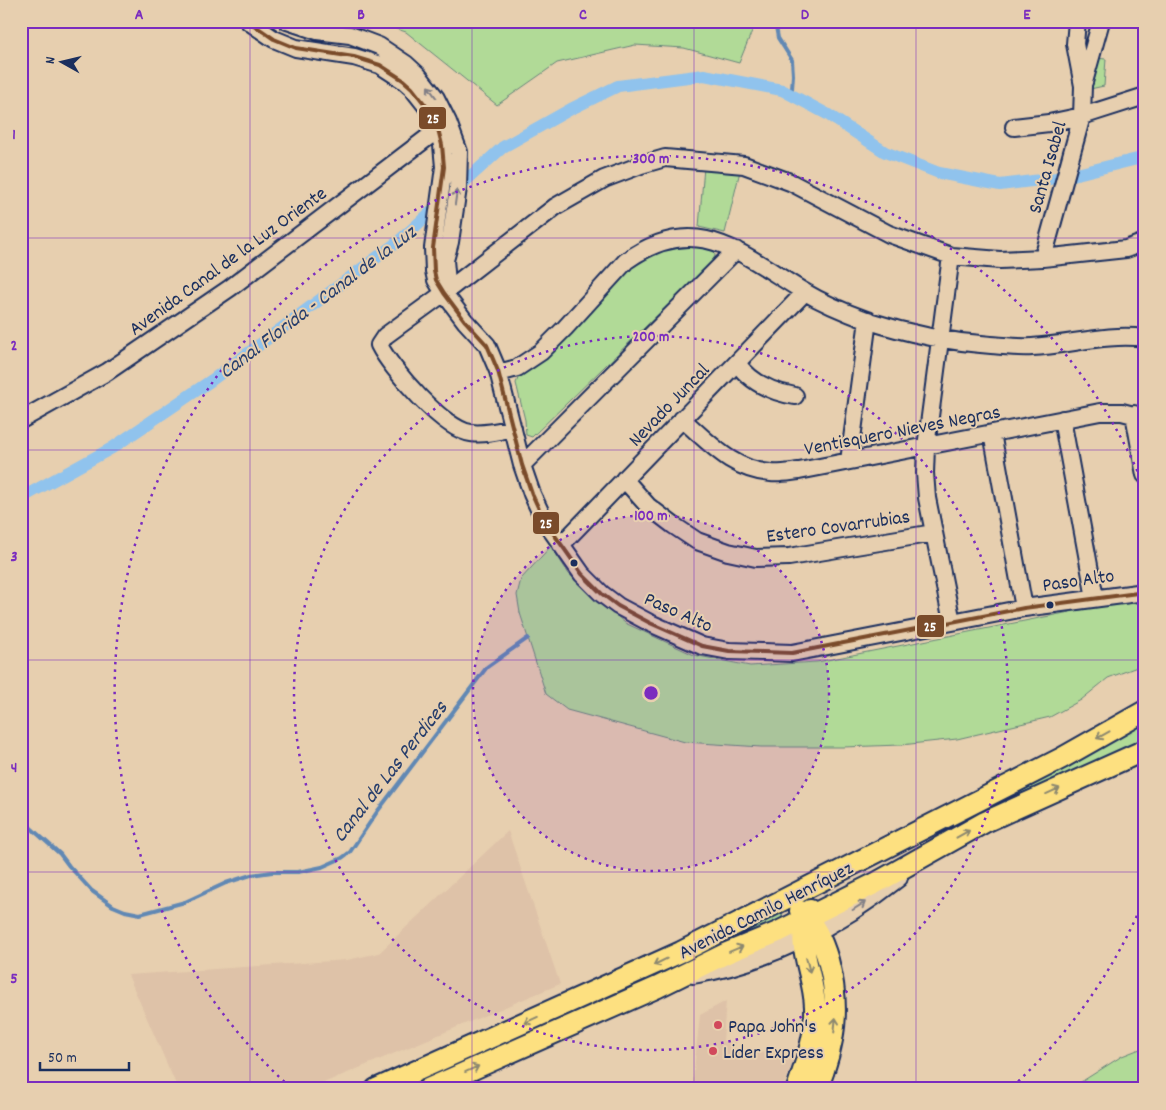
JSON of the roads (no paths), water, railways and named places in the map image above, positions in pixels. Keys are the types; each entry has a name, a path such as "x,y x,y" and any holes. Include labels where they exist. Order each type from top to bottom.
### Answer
{"main road":[{"name":"Avenida Camilo Henríquez","path":"376,1089 656,964 1070,753 1145,711"},
{"name":"Avenida Camilo Henríquez","path":"428,1089 677,978 727,953 778,932 809,929 876,883 985,822 1145,750"},
{"path":"797,1089 812,1045 815,1018 809,929 813,905 820,898 888,863 940,820"},
{"path":"782,900 809,929 826,954 835,991 836,1017 832,1046 817,1089"},
{"path":"813,991 825,988 835,991"}],"street":[{"path":"248,21 262,33 286,45 354,57 374,63 392,72 420,97 433,117 443,125"},
{"path":"287,21 317,31 350,35 393,54 418,75 436,98 443,125 459,152 458,188 445,260 447,283 444,294"},
{"path":"1077,21 1075,44 1083,86"},
{"path":"1083,86 1101,21"},
{"name":"Santa Isabel","path":"1043,258 1082,116 1083,86"},
{"path":"1014,127 1049,123 1082,116 1145,96"},
{"name":"Paso Alto","path":"443,125 444,167 433,248 436,280 444,294 465,321 487,345 498,373 522,465 540,512 582,574 602,594 618,606 666,631 702,646 714,649 770,654 792,653 1024,608 1145,592"},
{"name":"Avenida Canal de la Luz Oriente","path":"21,420 107,372 230,288 443,125"},
{"path":"513,428 487,433 470,433 453,427 431,409 384,356 380,345 385,336 444,294 563,202 604,179 665,158 744,164 790,182 889,234 951,256 1000,260 1043,258 1126,249 1145,251"},
{"path":"498,373 517,368 541,352 626,261 638,253 669,239 681,238 709,240 736,250 805,292 868,320 941,340 1030,347 1122,336 1145,338"},
{"path":"1126,249 1145,242"},
{"path":"449,244 449,255 454,265 463,270 473,270"},
{"path":"522,465 736,250"},
{"path":"951,256 926,447 925,473 927,498 952,622"},
{"name":"Nevado Juncal","path":"561,545 805,292"},
{"path":"849,461 868,320"},
{"path":"737,363 756,383 782,394 796,396"},
{"name":"Ventisquero Nieves Negras","path":"682,419 732,462 751,470 773,474 799,471 926,447 1100,412 1116,412 1140,416"},
{"path":"1140,416 1145,475"},
{"path":"1062,420 1095,598"},
{"path":"992,433 1024,608"},
{"name":"Estero Covarrubias","path":"624,479 648,506 697,541 728,552 756,558 789,557 934,533"}],"waterway":[{"path":"775,21 778,38 792,60 792,89 789,94"},
{"name":"Canal Florida - Canal de la Luz","path":"21,498 112,448 212,380 399,241 503,147 571,109 618,86 704,75 782,90 827,114 885,152 939,173 1000,185 1065,177 1145,157"},
{"name":"Canal de Las Perdices","path":"21,819 60,854 92,891 113,906 140,914 185,902 226,883 251,875 272,872 298,872 322,867 342,858 350,852 377,812 487,667 528,638"}],"place":[{"name":"Papa John's","path":"718,1025"},
{"name":"Lider Express","path":"713,1051"}]}
